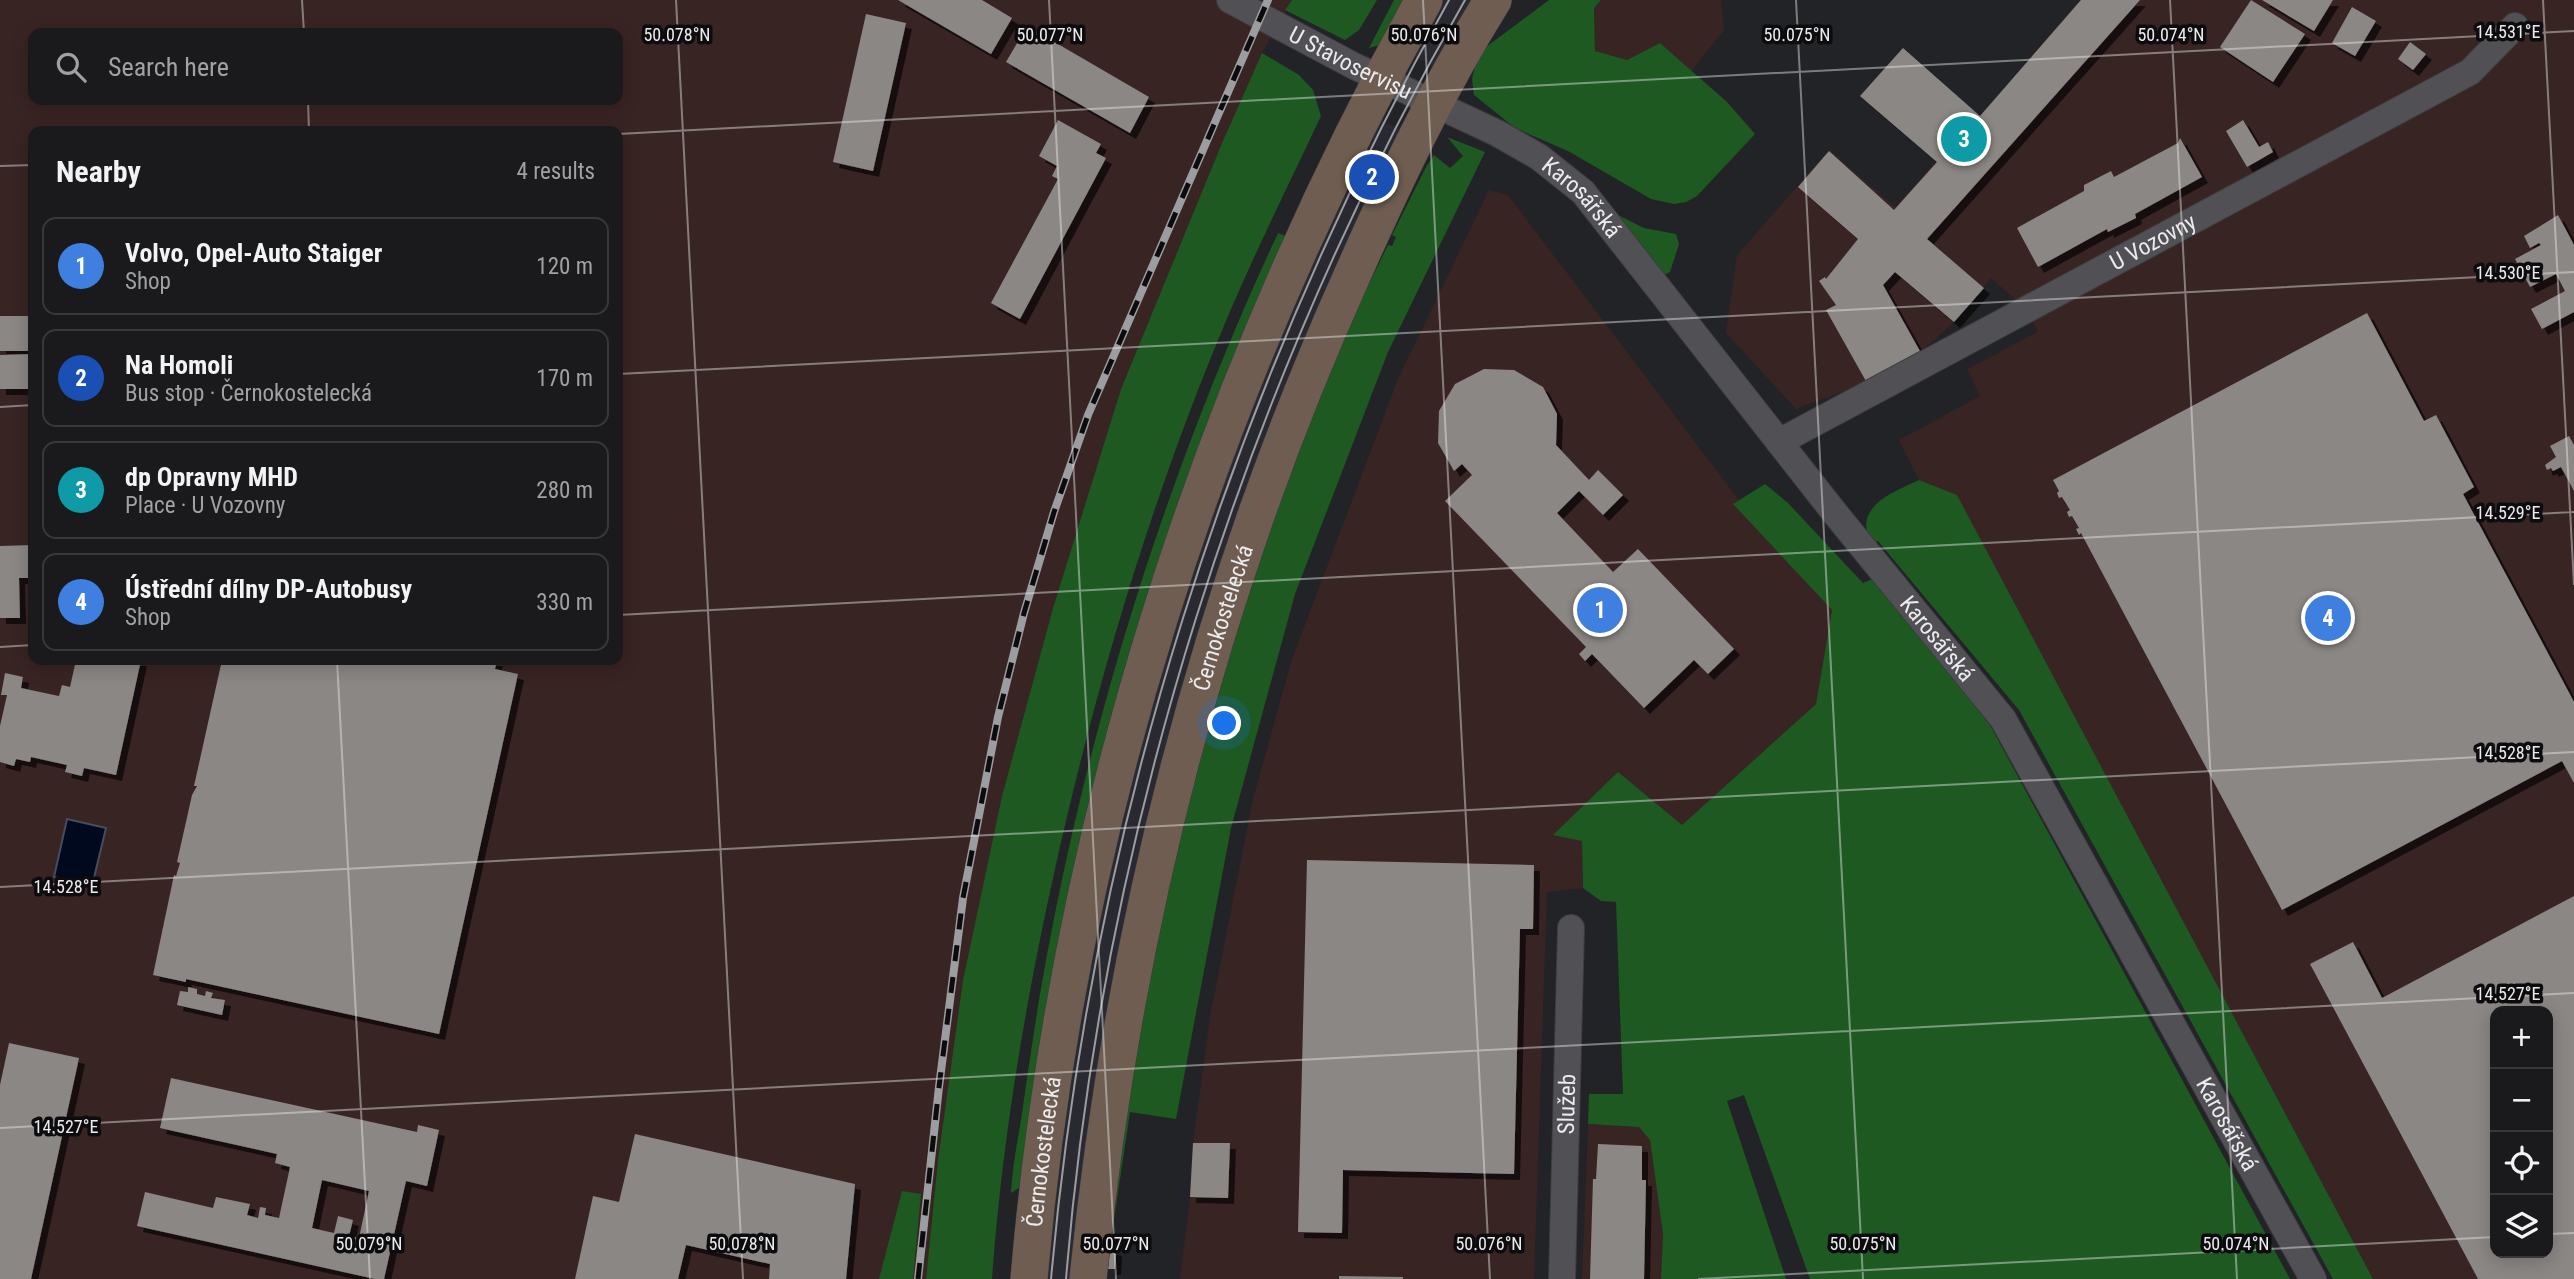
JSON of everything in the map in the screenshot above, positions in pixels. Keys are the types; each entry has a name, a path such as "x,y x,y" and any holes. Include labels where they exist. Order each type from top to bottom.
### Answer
{"main road":[{"name":"Černokostelecká","path":"1029,1279 1039,1177 1066,997 1125,732 1174,568 1218,444 1268,316 1358,122 1424,0"},
{"name":"Černokostelecká","path":"1088,1279 1101,1157 1128,988 1159,844 1205,671 1265,487 1312,366 1374,226 1436,103 1493,0"}],"street":[{"name":"U Stavoservisu","path":"1230,0 1381,79 1436,103"},
{"name":"U Vozovny","path":"1779,442 2470,72 2515,26"},
{"name":"Karosářská","path":"1436,103 1497,133 1539,158 1583,192 1779,442 2003,719 2313,1279"},
{"name":"Služeb","path":"1562,1279 1571,928"}],"shaded area":[{"path":"0,0 1292,0 1262,53 1222,143 1121,389 1053,608 1002,796 963,980 938,1160 926,1279 0,1279"},
{"path":"1439,0 1474,0 1436,68 1413,55"},
{"path":"1601,0 1721,0 1724,30 1691,71 1660,43 1627,60 1595,51 1594,8"},
{"path":"2080,0 2574,0 2574,1279 2373,1279 1957,496 1919,480 1899,440 1980,396 1967,369 2038,332 2027,310 1991,278 1953,323 1921,352 1867,383 1796,409 1726,333 1737,255 1829,150 1895,207 1936,162 1860,96 1902,48 1980,116"},
{"path":"1379,119 1404,131 1343,249 1297,358 1301,360 1075,1279 1043,1279 1077,1017 1132,757 1233,440"},
{"path":"1489,190 1508,195 1739,500 1734,504 1832,610 1816,704 1681,826 1554,834 1582,840 1583,888 1547,892 1534,1279 1180,1279 1190,1197 1193,1143 1210,1017 1253,799 1292,659 1398,379"},
{"path":"1588,1124 1639,1127 1650,1140 1663,1234 1661,1279 1582,1279"}],"green space":[{"path":"1292,0 1377,0 1359,30 1345,40 1285,10"},
{"path":"1394,0 1408,0 1380,45 1369,48"},
{"path":"1549,0 1601,0 1594,8 1595,51 1627,60 1660,43 1727,102 1755,134 1697,196 1674,204 1651,199 1568,151 1515,128 1474,95 1472,79 1478,53"},
{"path":"1262,53 1299,75 1313,90 1321,116 1250,265 1201,383 1151,519 1108,658 1071,798 1034,971 1008,1124 992,1279 926,1279 938,1160 963,980 1002,796 1053,608 1121,389"},
{"path":"1447,137 1485,152 1388,352 1295,594 1231,828 1176,1119 1130,1112 1112,1233 1123,1239 1105,1238 1128,1065 1223,655 1363,282 1369,284 1388,245 1392,246 1396,237 1392,235 1434,155 1450,168 1463,156"},
{"path":"1616,214 1644,228 1676,234 1679,244 1670,272 1663,275"},
{"path":"1278,233 1288,237 1252,321 1022,1186 1011,1193 1037,1010 1059,896 1080,798 1106,701 1165,510 1237,324"},
{"path":"1919,480 1957,495 2373,1279 2333,1279 2019,710 1878,541 1871,543 1867,519 1871,510 1888,495"},
{"path":"1765,484 1787,502 1863,583 1873,579 1990,725 2290,1279 1810,1279 1744,1095 1727,1101 1786,1279 1661,1279 1663,1234 1650,1140 1639,1127 1588,1124 1589,1094 1623,1094 1616,902 1601,901 1583,888 1582,841 1553,835 1618,772 1682,825 1816,704 1832,610 1733,504"},
{"path":"902,1191 921,1194 913,1279 879,1279"}],"water":[{"path":"67,819 106,828 92,886 54,877"}],"building":[{"path":"898,0 982,0 1012,18 991,54"},
{"path":"2081,0 2140,0 1927,239 1984,288 1954,322 1895,272 1883,285 1921,353 1867,383 1826,310 1836,305 1819,281 1825,277 1826,279 1858,239 1798,187 1829,151 1894,210 1937,162 1860,96 1903,48 1980,116"},
{"path":"2251,0 2305,34 2273,82 2220,47"},
{"path":"2262,0 2333,0 2314,31"},
{"path":"2352,7 2376,21 2355,56 2332,43"},
{"path":"866,14 906,23 873,171 833,162"},
{"path":"1027,26 1149,97 1130,133 1006,62"},
{"path":"2410,42 2426,54 2413,70 2398,59"},
{"path":"1058,120 1101,144 1096,153 1106,158 1020,319 991,303 1058,179 1052,176 1057,166 1039,156"},
{"path":"2243,120 2259,147 2268,142 2273,152 2247,167 2226,131"},
{"path":"2180,138 2202,177 2135,214 2136,218 2108,232 2107,229 2038,267 2017,228 2084,191 2084,185 2111,171 2114,177 2178,143"},
{"path":"2558,215 2574,245 2574,312 2542,329 2531,309 2565,291 2556,274 2530,287 2515,259 2541,245 2539,243 2530,248 2524,236"},
{"path":"2367,313 2424,421 2436,415 2474,487 2463,494 2574,702 2574,783 2562,761 2282,910 2081,533 2079,535 2076,529 2079,528 2072,516 2069,517 2067,512 2070,510 2062,497 2059,498 2059,491 2053,480"},
{"path":"0,316 28,316 28,351 0,351"},
{"path":"28,354 28,389 0,389 0,355"},
{"path":"1484,369 1514,370 1543,387 1557,414 1556,445 1589,480 1598,470 1623,495 1603,515 1579,491 1557,513 1613,572 1638,549 1734,649 1708,674 1694,660 1644,708 1592,654 1585,661 1579,654 1586,647 1445,501 1472,475 1462,464 1454,471 1438,443 1439,411 1455,384"},
{"path":"2569,436 2574,445 2574,491 2561,467 2553,471 2551,468 2547,470 2545,465 2556,457 2550,446"},
{"path":"28,545 28,578 19,578 20,618 0,618 0,546"},
{"path":"75,665 140,665 116,775 84,768 82,776 65,772 67,765 31,757 30,762 16,759 14,766 0,762 0,726 7,695 1,695 5,673 23,677 21,688 59,696 62,685 70,687"},
{"path":"221,665 496,665 495,669 518,674 439,1034 186,979 186,982 153,975 174,875 176,876 180,863 177,862 192,795 197,786 194,786"},
{"path":"1307,860 1534,865 1533,929 1520,929 1514,1174 1343,1170 1342,1233 1298,1232"},
{"path":"2574,896 2574,1279 2478,1279 2310,964 2353,942 2382,998"},
{"path":"188,987 197,989 197,994 205,996 206,991 213,993 211,998 225,1000 222,1015 177,1005 180,991 188,992"},
{"path":"9,1043 79,1058 31,1279 0,1279 0,1085"},
{"path":"171,1078 417,1132 418,1125 439,1130 427,1186 406,1181 384,1279 375,1279 137,1226 145,1192 213,1208 216,1197 250,1204 247,1215 258,1218 260,1207 266,1208 265,1215 279,1218 290,1167 275,1163 277,1154 160,1128","holes":["322,1180 369,1191 359,1238 349,1236 353,1220 338,1216 334,1233 312,1228"]},
{"path":"635,1134 855,1184 846,1279 769,1279 770,1264 686,1245 678,1279 575,1279 593,1196 619,1202"},
{"path":"1193,1143 1230,1143 1228,1198 1190,1197"},
{"path":"1598,1144 1642,1146 1642,1180 1646,1180 1644,1279 1590,1279 1593,1179 1596,1179"},
{"path":"1110,1249 1116,1250 1115,1269 1108,1269"},
{"path":"1339,1276 1403,1277 1403,1279 1339,1279"}],"tram line":[{"path":"1051,1279 1071,1111 1099,945 1137,780 1183,618 1237,459 1300,303 1371,150 1449,0"},
{"path":"1066,1279 1084,1112 1112,946 1150,781 1196,618 1251,457 1314,300 1386,148 1465,0"}],"railway":[{"path":"918,1279 963,898 998,717 1024,613 1054,512 1088,415 1268,0"}],"place":[{"name":"dp Opravny MHD","path":"1964,139"},
{"name":"Na Homoli","path":"1372,177"},
{"name":"Volvo, Opel-Auto Staiger","path":"1600,610"},
{"name":"Ústřední dílny DP-Autobusy","path":"2328,618"}]}
